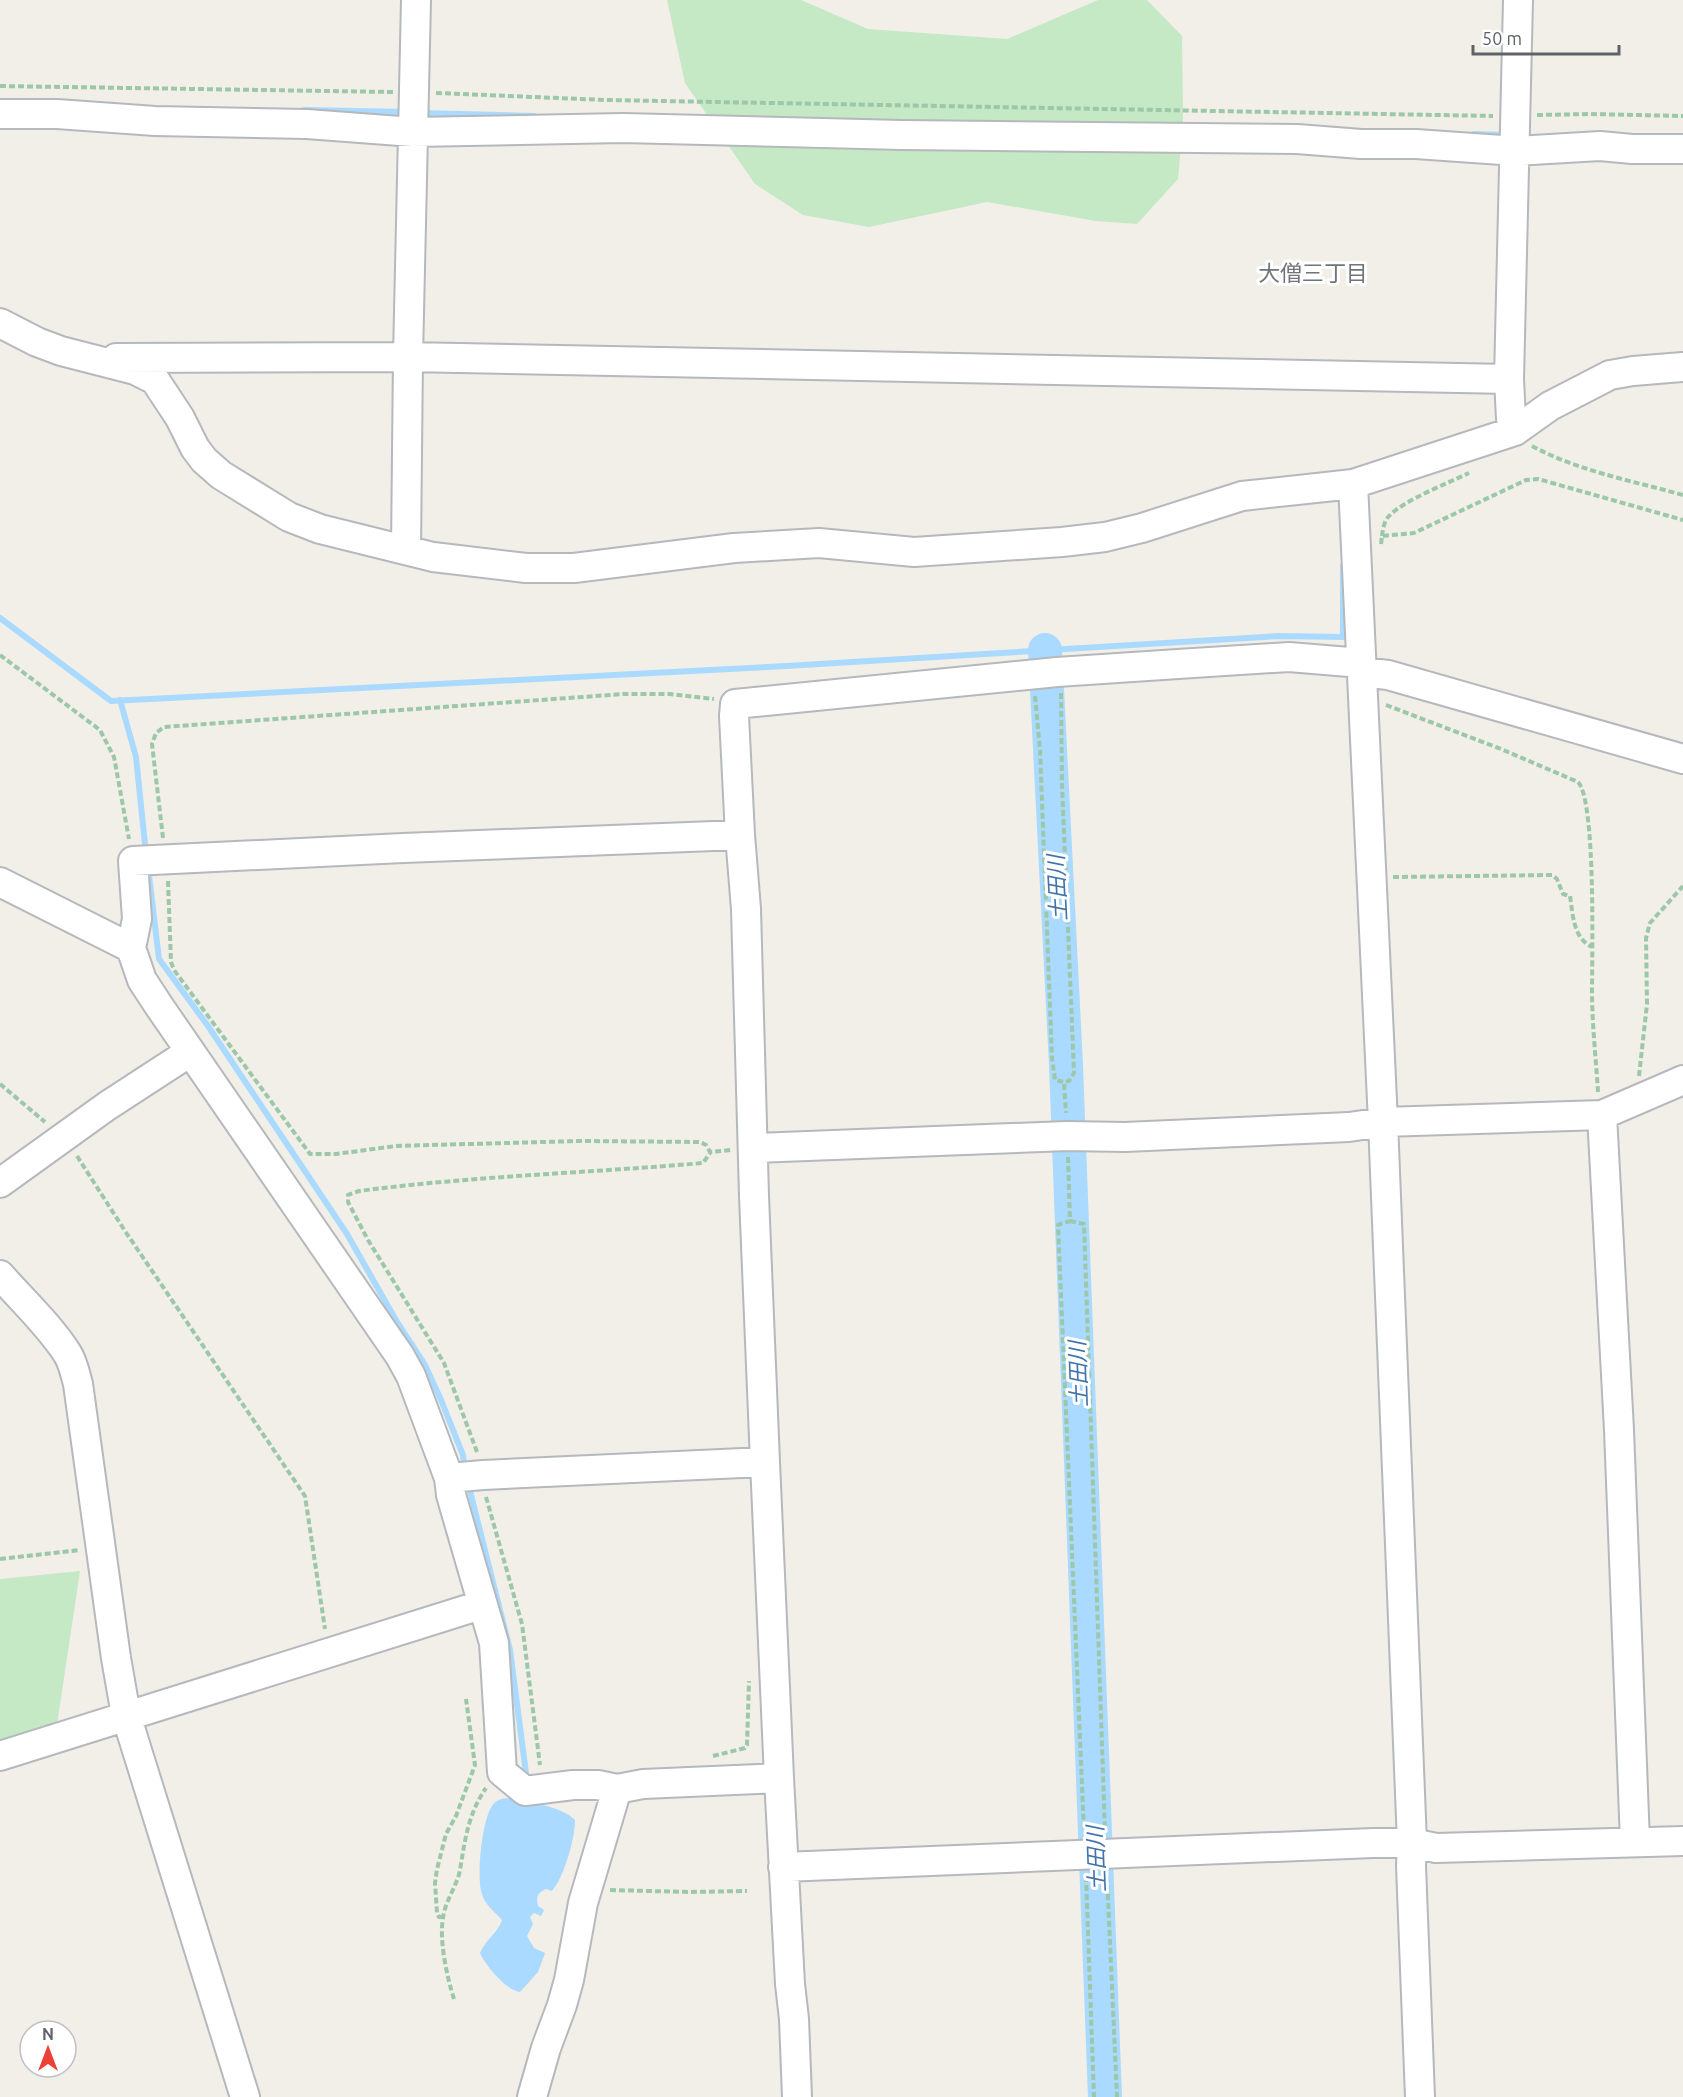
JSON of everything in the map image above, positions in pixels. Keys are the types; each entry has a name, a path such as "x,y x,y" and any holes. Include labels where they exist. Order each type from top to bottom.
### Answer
{"street":[{"path":"406,550 416,0"},
{"path":"1513,432 1509,379 1518,0"},
{"path":"0,114 57,114 155,121 308,124 413,132 623,128 902,135 1273,138 1516,151 1600,146 1683,150"},
{"path":"0,322 53,348 135,370 155,380 175,409 195,448 204,460 221,475 289,518 320,529 433,557 526,568 574,568 734,548 819,543 914,552 1105,537 1142,528 1242,496 1353,484 1513,432 1550,406 1610,375 1683,367"},
{"path":"93,358 408,357 1509,379"},
{"path":"1353,484 1383,1122 1420,2097"},
{"path":"797,2097 779,1778 753,1148 746,909 740,835 735,704 1046,681 1289,657 1362,667 1683,759"},
{"path":"740,835 133,861 137,920 131,948 142,980 400,1356 411,1376 449,1478 451,1496 473,1566 481,1605 494,1643 502,1772 525,1791 573,1785 598,1785 618,1789 642,1784 779,1778"},
{"path":"0,882 131,948"},
{"path":"0,1183 166,1066 190,1052"},
{"path":"753,1148 1067,1136 1125,1137 1349,1127 1383,1122 1600,1115 1683,1080"},
{"path":"1600,1115 1619,1430 1635,1842"},
{"path":"0,1275 49,1329 68,1353 73,1365 78,1384 126,1715 245,2097"},
{"path":"449,1478 765,1462"},
{"path":"0,1756 481,1605"},
{"path":"532,2097 569,1980 583,1903 618,1789"},
{"path":"783,1867 1412,1842 1436,1848 1683,1841"}],"path":[{"path":"0,86 1517,117 1590,114 1683,116"},
{"path":"1513,432 1514,444 1531,445 1578,466 1683,495"},
{"path":"1379,554 1385,521 1389,515 1404,505 1475,470"},
{"path":"1382,536 1414,533 1526,480 1538,479 1683,520"},
{"path":"0,655 100,730 114,757 133,861"},
{"path":"1046,681 1062,784 1074,1073 1069,1081 1064,1082 1055,1080 1052,1058 1040,750 1046,681"},
{"path":"710,1152 706,1145 700,1142 591,1141 396,1146 336,1154 310,1154 171,963 166,859 152,744 156,733 164,727 624,694 670,694 722,700 735,704"},
{"path":"1364,702 1386,705 1490,745 1578,782 1582,786 1586,797 1590,838 1592,994 1600,1115"},
{"path":"1371,878 1552,875 1557,879 1563,894 1570,896 1576,931 1584,943 1592,947"},
{"path":"1642,1097 1639,1076 1647,1004 1646,938 1650,923 1683,886"},
{"path":"1064,1082 1070,1221"},
{"path":"0,1084 62,1138 78,1158 305,1496 329,1652"},
{"path":"710,1152 753,1148"},
{"path":"537,1790 540,1775 538,1738 524,1632 482,1485 482,1466 444,1363 368,1240 348,1202 348,1195 359,1191 424,1183 633,1170 703,1163 710,1152"},
{"path":"1094,2097 1096,1854 1084,1224 1070,1221 1058,1225 1096,1854 1117,2097"},
{"path":"0,1559 100,1547"},
{"path":"710,1756 744,1748 747,1745 749,1679"},
{"path":"443,1917 438,1917 437,1913 435,1883 437,1869 447,1834 475,1765 475,1750 466,1699"},
{"path":"454,1999 445,1955 443,1917 460,1873 468,1820 482,1793 496,1775 502,1772"},
{"path":"587,1888 689,1892 747,1891"}],"green space":[{"path":"667,0 801,0 868,29 1007,39 1098,0 1147,0 1182,36 1183,123 1178,179 1137,224 1096,221 987,202 869,227 803,215 755,184 685,83"},
{"path":"80,1571 55,1738 0,1752 0,1579"}],"water":[{"path":"507,1798 553,1808 575,1820 571,1847 561,1877 552,1891 546,1889 538,1896 538,1906 544,1910 541,1916 534,1913 530,1917 533,1924 527,1936 534,1948 545,1953 538,1972 520,1992 515,1991 497,1977 480,1953 502,1920 483,1898 480,1886 480,1863 485,1823 495,1802"}],"waterway":[{"path":"304,110 405,112"},
{"path":"421,113 534,116"},
{"path":"1474,134 1508,135"},
{"path":"0,618 111,701 786,666 1279,636 1343,637 1343,566"},
{"name":"土田川","path":"1045,650 1066,1065 1105,2097"},
{"path":"120,700 136,757 146,854"},
{"path":"148,867 159,959 208,1026 347,1234 397,1322 425,1365 463,1455 465,1470"},
{"path":"468,1483 510,1650 527,1781"}],"district":[{"name":"大僧三丁目","path":"1313,273"}]}
